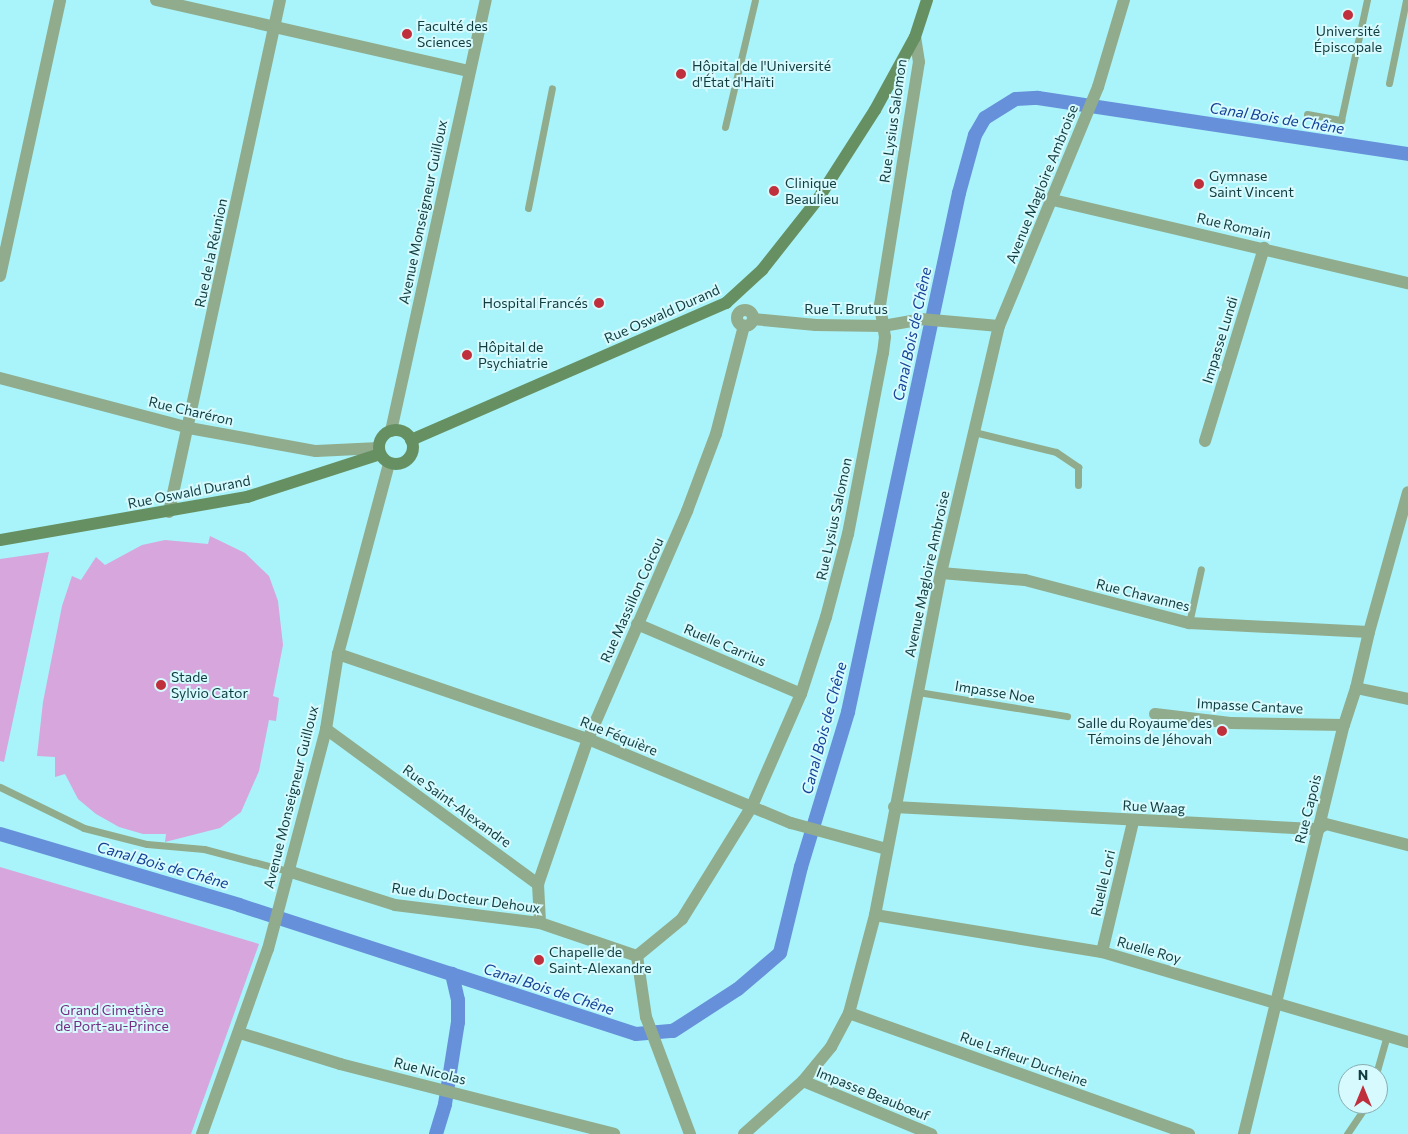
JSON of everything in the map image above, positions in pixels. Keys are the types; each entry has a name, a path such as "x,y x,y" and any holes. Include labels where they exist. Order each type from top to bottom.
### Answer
{"main road":[{"name":"Rue Oswald Durand","path":"412,440 726,303 762,270 796,232 875,110 915,37 927,0"},
{"path":"391,431 405,433 412,440 410,456 401,463 383,455 382,437 391,431"},
{"name":"Rue Oswald Durand","path":"0,540 247,497 383,455"}],"street":[{"path":"0,276 60,0"},
{"path":"156,0 469,71"},
{"name":"Rue de la Réunion","path":"169,512 189,428 280,0"},
{"name":"Avenue Monseigneur Guilloux","path":"391,431 486,0"},
{"name":"Avenue Magloire Ambroise","path":"744,1134 803,1081 831,1047 849,1013 875,915 894,807 942,573 999,326 1053,200 1098,87 1124,0"},
{"name":"Rue Lysius Salomon","path":"637,956 682,919 752,806 801,694 826,618 848,534 883,353 883,326 880,305 919,62 915,37"},
{"name":"Rue Romain","path":"1053,200 1408,283"},
{"name":"Impasse Lundi","path":"1205,440 1264,248"},
{"path":"726,303 738,314 738,322 748,323"},
{"name":"Rue T. Brutus","path":"748,323 883,326 922,319 999,326"},
{"name":"Rue Massillon Coicou","path":"538,884 588,739 687,511 716,434 748,323"},
{"name":"Rue Charéron","path":"0,378 189,428 316,451 383,455"},
{"name":"Avenue Monseigneur Guilloux","path":"202,1134 240,1033 268,949 326,729 338,654 383,455"},
{"name":"Rue Capois","path":"1244,1134 1274,1000 1344,725 1356,688 1369,632 1403,529 1408,492"},
{"name":"Rue Chavannes","path":"942,573 1025,580 1189,623 1369,632"},
{"name":"Ruelle Carrius","path":"637,624 801,694"},
{"name":"Rue Féquière","path":"338,654 588,739 790,823 887,849"},
{"path":"1356,688 1408,700"},
{"name":"Impasse Cantave","path":"1155,714 1232,723 1344,725"},
{"name":"Rue Saint-Alexandre","path":"326,729 538,884"},
{"name":"Rue Waag","path":"894,807 1133,822 1318,830 1326,824 1408,845"},
{"name":"Ruelle Lori","path":"1102,952 1133,822"},
{"name":"Rue du Docteur Dehoux","path":"288,871 395,905 540,923 637,956"},
{"path":"538,884 540,923"},
{"name":"Ruelle Roy","path":"875,915 1102,952 1274,1000 1408,1042"},
{"path":"637,956 646,1017 690,1134"},
{"name":"Rue Lafleur Ducheine","path":"849,1013 1189,1134"},
{"name":"Rue Nicolas","path":"240,1033 340,1064 614,1134"},
{"name":"Impasse Beaubœuf","path":"803,1081 931,1134"}],"lane":[{"path":"725,127 755,0"},
{"path":"1307,114 1341,120 1367,0"},
{"path":"1390,83 1406,0"},
{"path":"528,208 552,88"},
{"path":"974,432 1056,452 1078,467 1078,485"},
{"path":"1189,623 1200,569"},
{"name":"Impasse Noe","path":"918,692 1067,716"},
{"path":"0,787 84,828 147,844 204,849 288,871"},
{"path":"1379,1064 1387,1035"},
{"path":"1346,1134 1360,1114"}],"green space":[{"name":"Stade Sylvio Cator","path":"210,536 245,553 269,576 278,601 283,645 273,696 279,698 276,721 269,720 259,771 241,812 220,828 165,842 166,834 143,834 119,827 96,814 78,799 65,774 55,777 55,757 37,756 43,702 62,606 72,576 81,580 96,557 105,565 142,545 165,540 208,544"},
{"path":"49,552 4,762 0,761 0,559"},
{"name":"Grand Cimetière de Port-au-Prince","path":"0,867 259,944 191,1134 0,1134"}],"waterway":[{"name":"Canal Bois de Chêne","path":"0,834 239,905 636,1034 673,1031 738,989 780,953 801,867 848,712 959,193 975,135 985,118 1016,99 1038,98 1408,154"},
{"path":"436,1134 445,1104 458,1022 458,1000 452,974"}],"place":[{"name":"Université Épiscopale","path":"1348,15"},
{"name":"Faculté des Sciences","path":"407,34"},
{"name":"Hôpital de l'Université d'État d'Haïti","path":"681,74"},
{"name":"Gymnase Saint Vincent","path":"1199,184"},
{"name":"Clinique Beaulieu","path":"774,191"},
{"name":"Hospital Francés","path":"599,303"},
{"name":"Hôpital de Psychiatrie","path":"467,355"},
{"name":"Stade Sylvio Cator","path":"161,685"},
{"name":"Salle du Royaume des Témoins de Jéhovah","path":"1222,731"},
{"name":"Chapelle de Saint-Alexandre","path":"539,960"}]}
